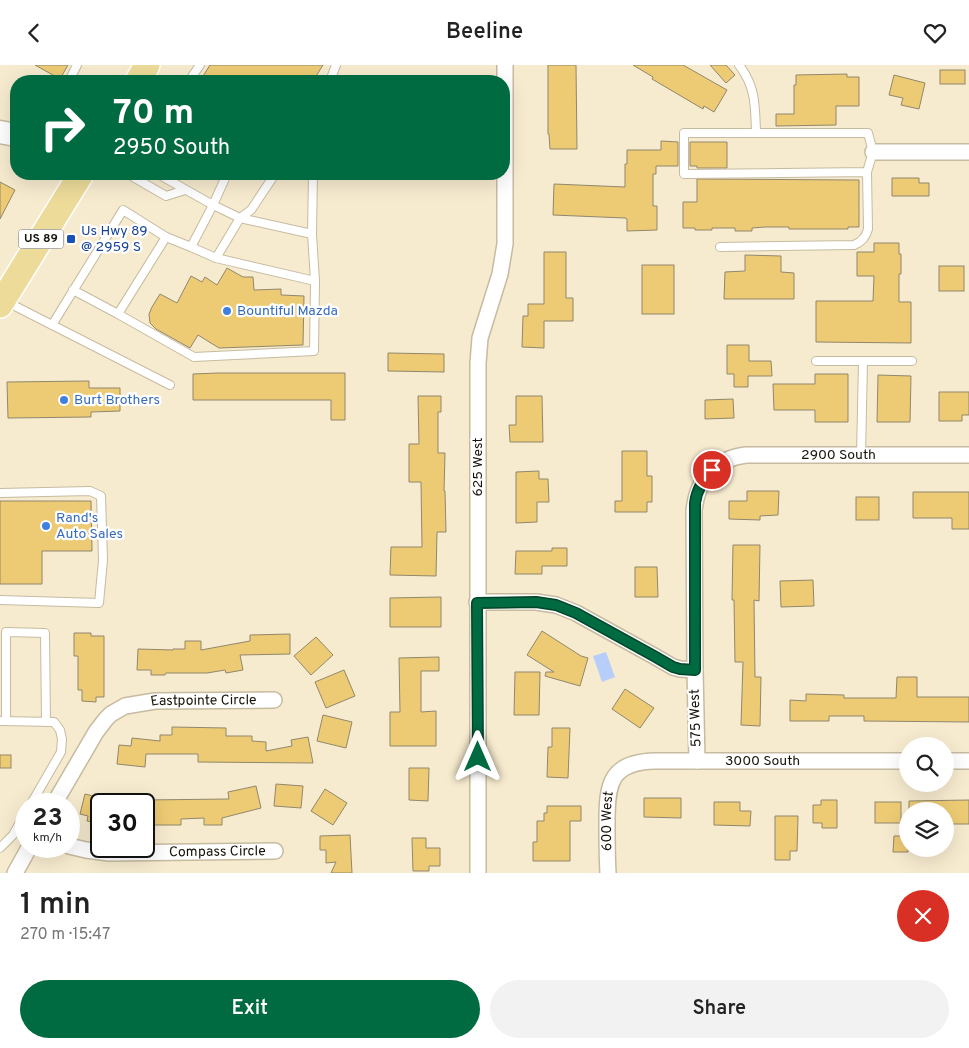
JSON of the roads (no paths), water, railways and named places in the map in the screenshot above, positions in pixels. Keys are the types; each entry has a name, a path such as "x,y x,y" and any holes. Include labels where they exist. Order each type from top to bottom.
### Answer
{"main road":[{"name":"US 89","path":"1,302 77,180"}],"street":[{"path":"873,152 969,151"},
{"name":"625 West","path":"478,873 478,363 480,338 500,274 505,244 505,180"},
{"name":"2900 South","path":"712,470 730,459 746,455 969,455"},
{"name":"575 West","path":"697,761 695,503 696,495 702,482 712,470"},
{"path":"477,603 536,602 556,605 576,613 673,667 695,670"},
{"name":"Eastpointe Circle","path":"60,793 100,725 118,709 133,704 155,701 274,701"},
{"name":"3000 South","path":"620,771 645,761 899,761"},
{"path":"954,761 969,761"},
{"name":"600 West","path":"608,873 608,793 614,777 620,771"},
{"name":"Compass Circle","path":"80,849 109,853 275,851"},
{"path":"15,873 23,858"}],"lane":[{"path":"739,65 747,76 753,91 756,133"},
{"path":"720,247 854,245 860,243 867,234 868,229 867,172 873,152 868,133 684,133 684,174 867,172"},
{"path":"138,180 166,196 186,190"},
{"path":"168,180 212,205 240,218 312,234"},
{"path":"191,247 224,180"},
{"path":"216,258 240,218 251,210 271,180"},
{"path":"73,290 194,357 314,351 313,180"},
{"path":"52,325 123,210 166,237 216,258 315,281"},
{"path":"118,314 166,237"},
{"path":"1,302 52,325 170,385"},
{"path":"816,361 912,361"},
{"path":"861,455 863,361"},
{"path":"0,493 90,491 101,497 103,560 99,603 0,600"},
{"path":"37,793 61,752 62,739 60,730 54,722 46,722 3,721 6,632 45,633 46,722"},
{"path":"0,848 15,831"}],"water":[{"path":"606,652 615,677 602,682 593,656"}],"place":[{"name":"Us Hwy 89 @ 2959 S","path":"71,239"},
{"name":"Bountiful Mazda","path":"227,311"},
{"name":"Burt Brothers","path":"64,400"},
{"name":"Rand's Auto Sales","path":"46,526"}]}
